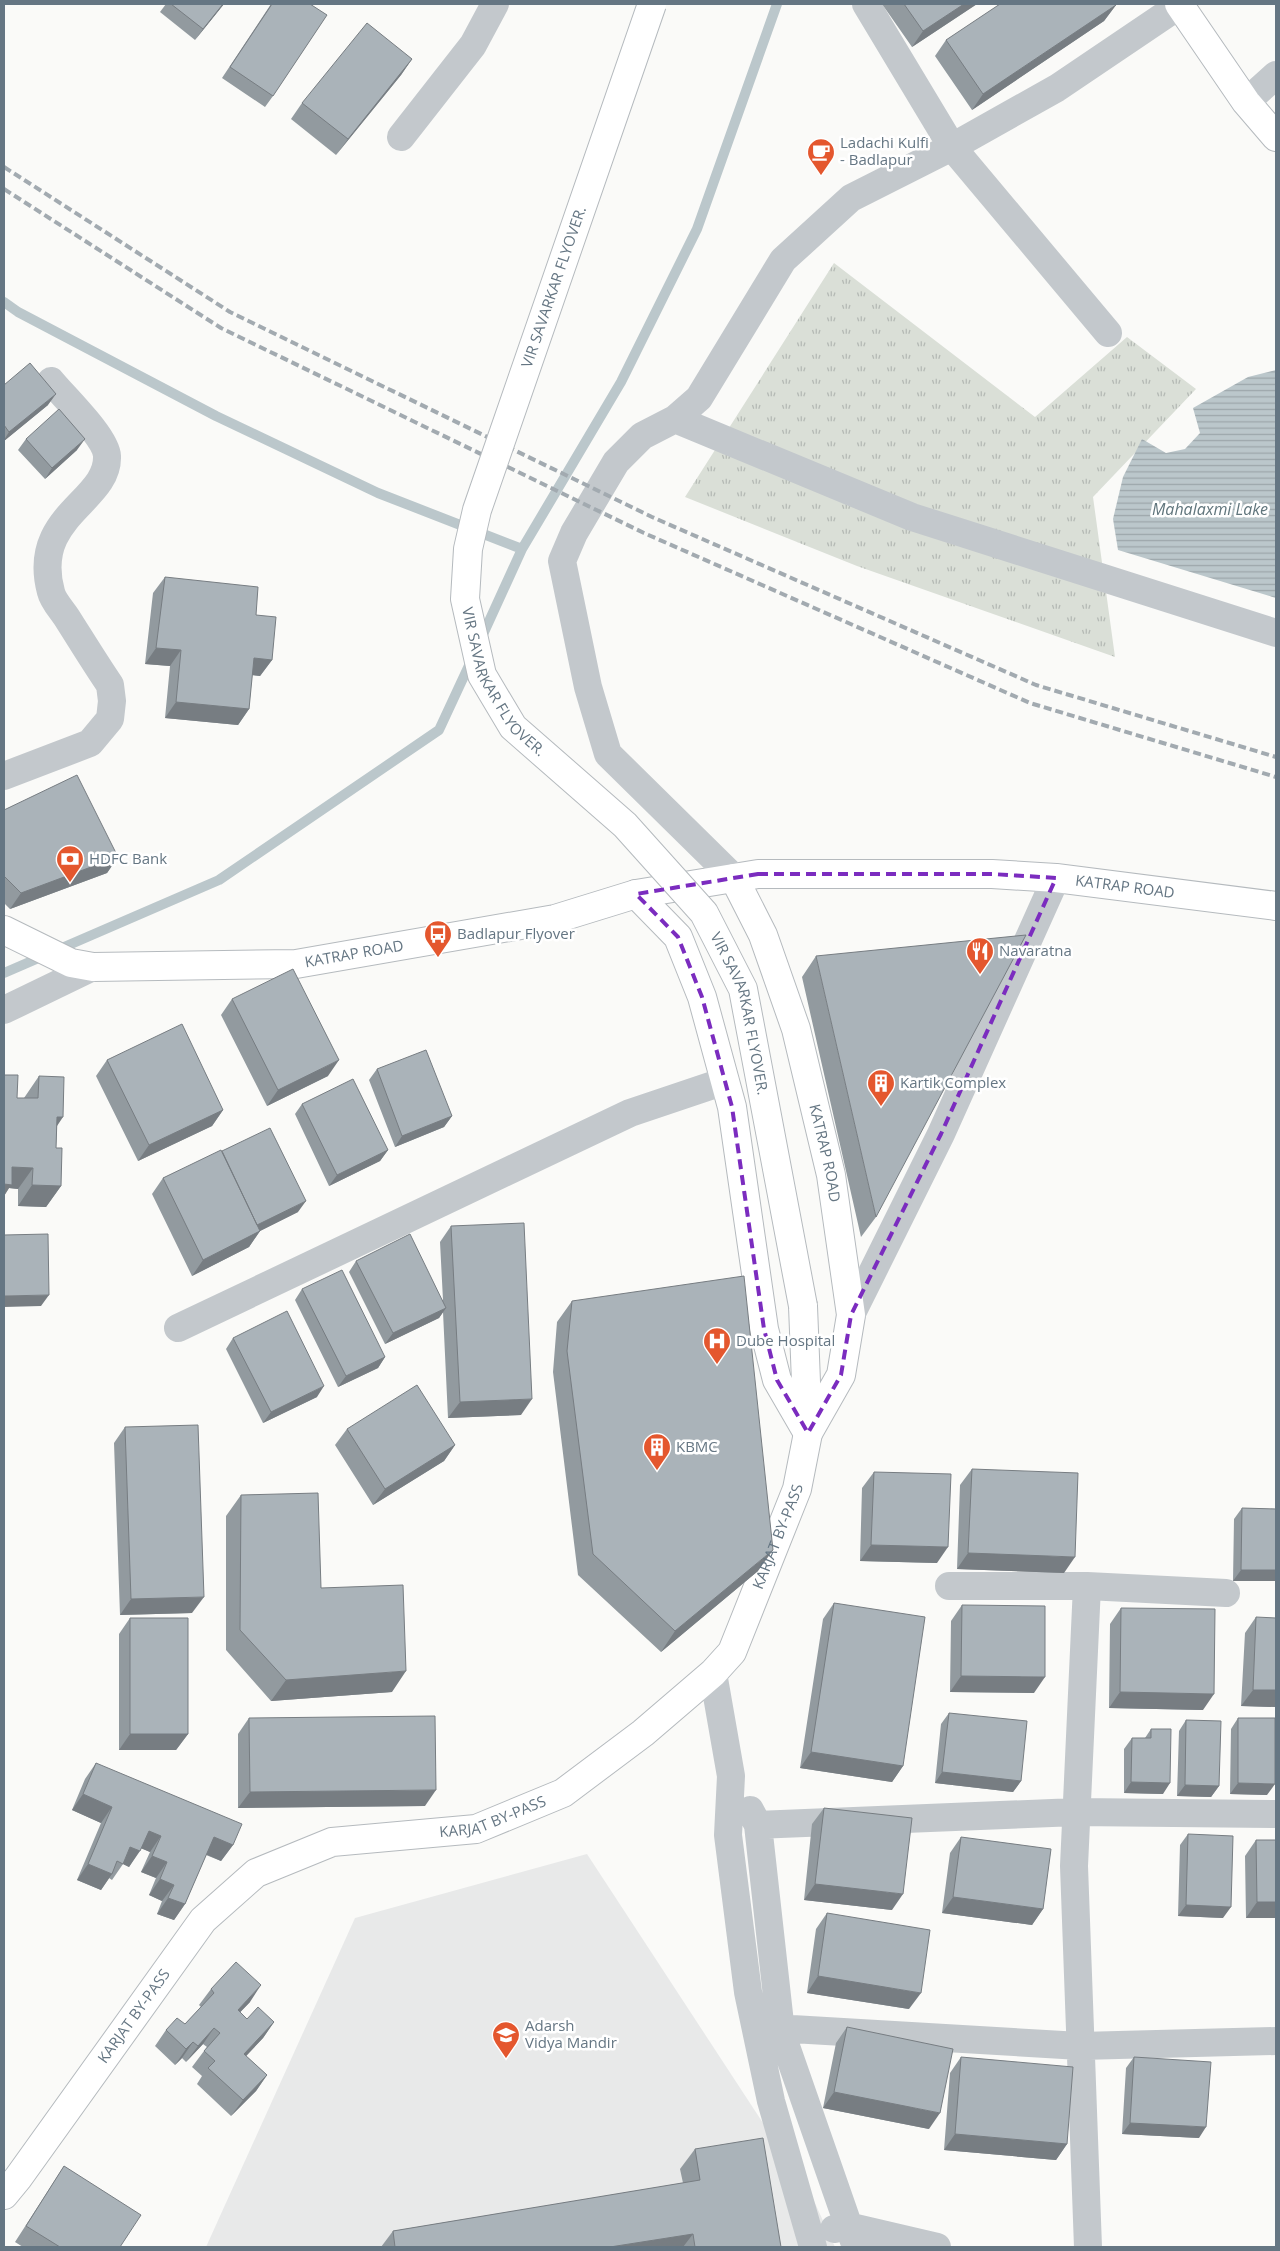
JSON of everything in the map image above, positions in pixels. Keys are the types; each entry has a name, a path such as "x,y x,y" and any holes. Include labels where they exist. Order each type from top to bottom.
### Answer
{"main road":[{"name":"VIR SAVARKAR FLYOVER.","path":"652,4 477,510 468,549 465,599 482,676 513,727 625,825 704,913 743,989 803,1306"},
{"path":"1179,5 1246,102 1276,137"},
{"name":"KATRAP ROAD","path":"4,930 82,965 296,964 556,920 636,894 758,874 992,874 1056,878 1276,906"},
{"name":"KATRAP ROAD","path":"734,878 763,935 796,1029 831,1175 851,1315 841,1375 808,1434"},
{"path":"636,894 678,937 702,997 732,1107 764,1329 777,1380 808,1434"},
{"name":"KARJAT BY-PASS","path":"4,2195 202,1920 256,1873 332,1842 476,1829 564,1793 643,1733 713,1673 732,1652 798,1489 808,1434 803,1306"}],"street":[{"path":"401,137 473,45 495,4"},
{"path":"866,4 952,147 1108,333"},
{"path":"734,878 608,754 588,687 562,560 574,534 616,462 642,436 675,418 700,398 783,260 851,198 952,147 1057,88 1179,5"},
{"path":"1246,102 1276,75"},
{"path":"4,776 90,742 110,720 112,701 110,685 51,594 47,566 52,541 66,518 103,478 107,456 100,437 51,381"},
{"path":"675,418 912,517 1276,633"},
{"path":"851,1315 941,1134 1056,878"},
{"path":"4,1010 82,965"},
{"path":"178,1328 630,1113 725,1081"},
{"path":"948,1586 1087,1586 1226,1593"},
{"path":"1087,1586 1074,1866 1088,2247"},
{"path":"713,1673 731,1776 728,1835 748,1992 771,2101 811,2241 851,2237 937,2247"},
{"path":"731,1776 758,1825 781,2032 851,2237"},
{"path":"758,1825 1076,1812 1276,1814"},
{"path":"781,2032 792,2029 1080,2046 1276,2040"}],"highlighted area":[{"path":"758,874 992,874 1056,878 941,1134 851,1315 841,1375 808,1433 777,1380 764,1329 732,1107 702,997 678,937 636,894"}],"shaded area":[{"name":"Adarsh Vidya Mandir","path":"587,1854 814,2201 835,2247 206,2247 355,1918"}],"green space":[{"path":"834,263 1035,417 1127,337 1196,389 1093,497 1115,657 857,566 685,497"}],"water":[{"name":"Mahalaxmi Lake","path":"1276,370 1276,598 1118,550 1113,519 1123,477 1142,439 1166,453 1185,449 1200,433 1193,408 1248,377"}],"building":[{"path":"171,4 223,4 203,29"},
{"path":"272,4 310,4 327,15 273,96 230,67"},
{"path":"904,4 964,4 923,31"},
{"path":"1000,4 1116,5 983,94 946,40"},
{"path":"367,23 412,59 348,139 302,103"},
{"path":"30,363 56,394 9,432 4,425 4,385"},
{"path":"59,409 85,439 52,468 26,439"},
{"path":"165,577 258,587 256,615 276,617 272,660 254,658 249,709 176,702 181,650 156,648"},
{"path":"77,775 118,857 21,893 4,876 4,810"},
{"name":"Kartik Complex","path":"1026,935 876,1217 816,956"},
{"path":"293,969 339,1060 278,1090 232,999"},
{"path":"182,1024 223,1110 149,1145 107,1060"},
{"path":"426,1050 452,1116 402,1136 377,1069"},
{"path":"4,1075 18,1075 17,1098 38,1098 39,1076 64,1077 63,1117 57,1117 56,1148 62,1148 61,1186 32,1185 33,1168 12,1167 12,1185 4,1184"},
{"path":"353,1079 388,1150 337,1175 302,1104"},
{"path":"270,1128 306,1201 257,1225 222,1151"},
{"path":"221,1150 260,1231 203,1260 163,1178"},
{"path":"524,1223 532,1399 460,1402 451,1226"},
{"path":"48,1234 49,1295 4,1296 4,1235"},
{"path":"410,1234 446,1308 393,1333 356,1261"},
{"path":"342,1270 385,1357 346,1376 302,1289"},
{"name":"KBMC","path":"744,1276 773,1550 675,1631 593,1554 567,1351 572,1301"},
{"path":"287,1311 324,1386 271,1412 233,1338"},
{"path":"417,1385 455,1445 385,1489 347,1429"},
{"path":"198,1425 204,1597 131,1599 125,1427"},
{"path":"972,1469 1078,1473 1075,1557 968,1553"},
{"path":"874,1472 951,1474 948,1547 871,1545"},
{"path":"318,1493 321,1588 403,1585 406,1671 286,1680 240,1630 241,1495"},
{"path":"1242,1508 1276,1509 1276,1570 1241,1570"},
{"path":"834,1603 925,1617 903,1766 811,1752"},
{"path":"962,1605 1045,1606 1045,1677 961,1676"},
{"path":"1121,1608 1215,1609 1214,1694 1120,1692"},
{"path":"1256,1617 1276,1618 1276,1690 1253,1690"},
{"path":"130,1618 188,1618 188,1734 130,1734"},
{"path":"949,1713 1027,1721 1021,1781 942,1772"},
{"path":"435,1716 436,1790 250,1792 249,1718"},
{"path":"1238,1718 1275,1718 1275,1784 1238,1783"},
{"path":"1186,1720 1221,1721 1219,1786 1185,1785"},
{"path":"1151,1729 1171,1729 1170,1783 1131,1782 1132,1738 1151,1738"},
{"path":"96,1763 242,1824 233,1845 214,1837 185,1904 168,1898 174,1885 160,1879 167,1862 152,1856 161,1836 149,1831 140,1851 130,1847 123,1864 117,1861 112,1874 88,1864 112,1807 83,1794"},
{"path":"824,1808 912,1818 903,1894 815,1884"},
{"path":"1188,1834 1233,1836 1231,1907 1186,1905"},
{"path":"961,1837 1051,1849 1043,1909 953,1897"},
{"path":"1256,1840 1276,1840 1276,1902 1257,1902"},
{"path":"827,1913 930,1930 921,1993 818,1976"},
{"path":"236,1962 261,1985 238,2010 247,2019 258,2007 274,2022 244,2054 267,2075 243,2100 208,2068 215,2061 204,2051 220,2033 214,2028 198,2046 193,2042 186,2049 166,2030 177,2018 185,2024 214,1993 211,1989"},
{"path":"847,2027 953,2049 940,2113 834,2092"},
{"path":"961,2057 1073,2067 1067,2144 955,2134"},
{"path":"1134,2057 1211,2062 1206,2127 1130,2123"},
{"path":"763,2138 781,2247 695,2247 693,2234 610,2247 395,2247 393,2231 700,2180 695,2149"},
{"path":"64,2166 141,2215 120,2247 60,2247 26,2226"}],"waterway":[{"path":"480,641 522,549 621,382 697,229 777,4"},
{"path":"4,302 18,312 216,416 378,493 522,549"},
{"path":"4,973 219,880 439,730 472,659"}],"railway":[{"path":"4,167 230,312 652,517 1036,685 1276,757"},
{"path":"4,189 221,328 644,533 1030,703 1276,777"}],"place":[{"name":"Ladachi Kulfi - Badlapur","path":"821,176"},
{"name":"HDFC Bank","path":"70,883"},
{"name":"Badlapur Flyover","path":"438,958"},
{"name":"Navaratna","path":"980,975"},
{"name":"Kartik Complex","path":"881,1107"},
{"name":"Dube Hospital","path":"717,1365"},
{"name":"KBMC","path":"657,1471"},
{"name":"Adarsh Vidya Mandir","path":"506,2059"}]}
